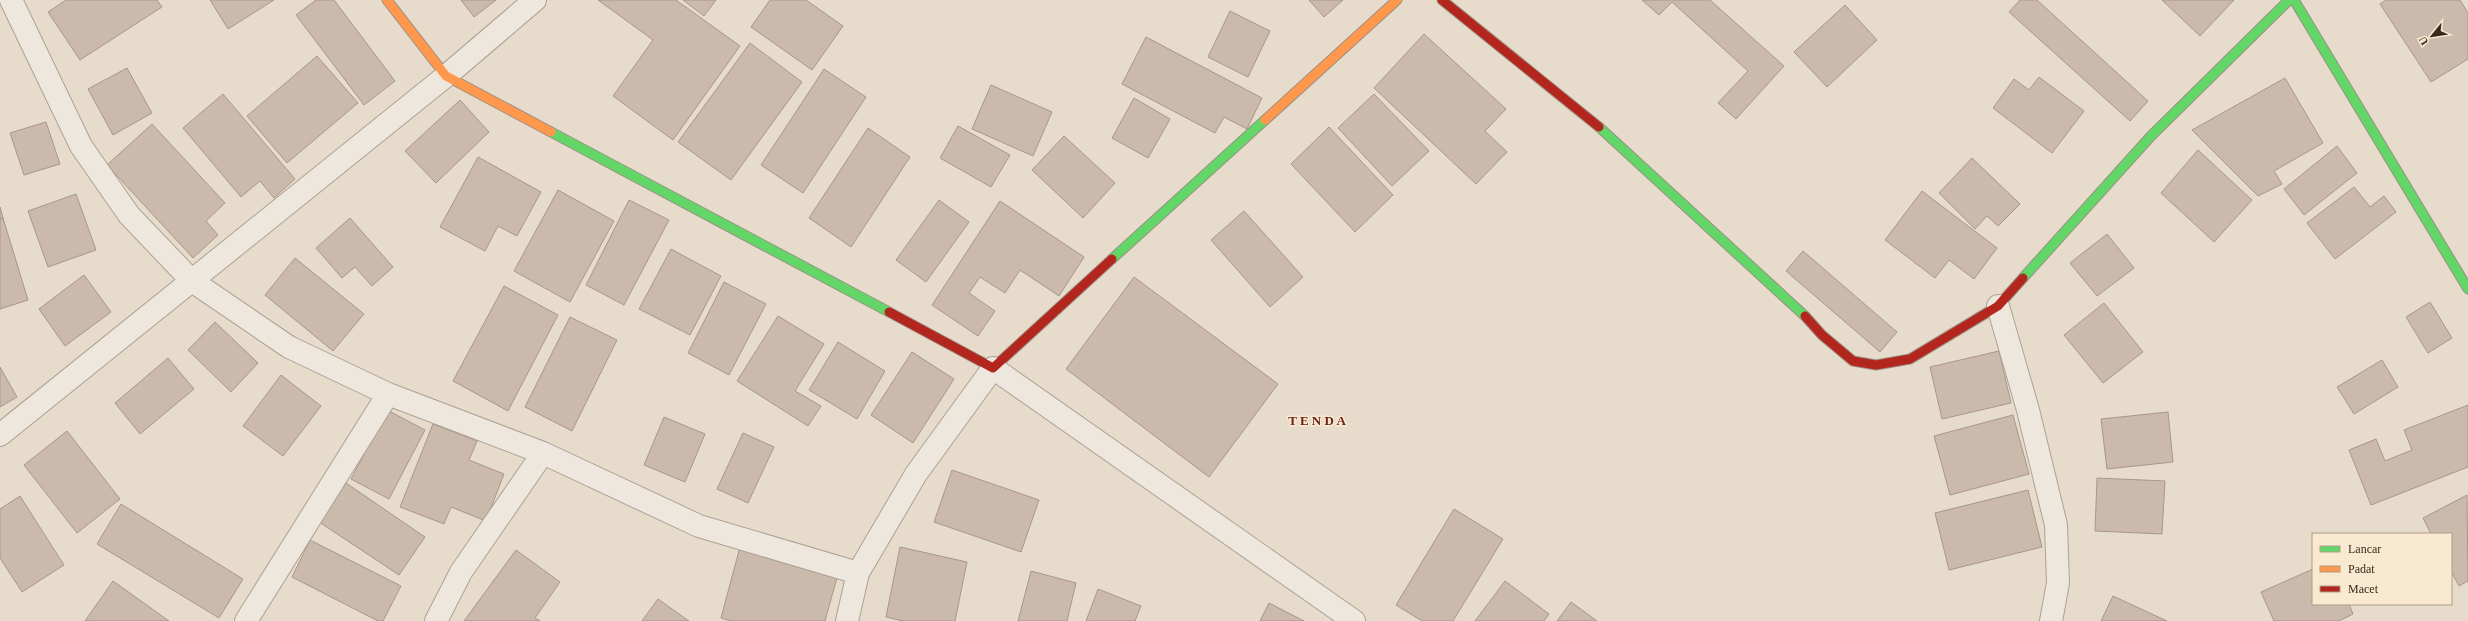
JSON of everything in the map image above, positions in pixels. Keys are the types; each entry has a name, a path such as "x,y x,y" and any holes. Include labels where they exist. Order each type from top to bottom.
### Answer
{"street":[{"path":"11,0 80,146 129,215 192,281 289,346 388,394 542,453 699,526 858,573"},
{"path":"387,0 446,76 993,368 1354,621"},
{"path":"0,435 446,76 534,0"},
{"path":"847,621 858,573 916,474 993,368 1396,0"},
{"path":"1442,0 1609,135 1802,313 1822,335 1853,361 1876,365 1910,359 1998,306 2151,136 2289,0"},
{"path":"2294,0 2468,289"},
{"path":"1998,306 2028,410 2056,525 2058,583 2051,621"},
{"path":"246,621 388,394"},
{"path":"436,621 461,572 542,453"}],"building":[{"path":"66,0 157,0 162,7 80,60 48,12"},
{"path":"210,0 274,0 228,29"},
{"path":"316,0 334,0 395,81 364,105 296,15"},
{"path":"461,0 496,0 474,17"},
{"path":"598,0 676,0 740,46 673,140 613,96 653,40"},
{"path":"683,0 716,0 704,16"},
{"path":"770,0 806,0 843,26 812,70 751,27"},
{"path":"1309,0 1343,0 1324,17"},
{"path":"1642,0 1710,0 1784,66 1736,119 1718,103 1748,71 1672,2 1659,15"},
{"path":"2020,0 2037,0 2148,101 2130,121 2009,12"},
{"path":"2162,0 2234,0 2200,36"},
{"path":"2386,0 2460,0 2468,13 2468,59 2431,82 2380,4"},
{"path":"1845,5 1877,40 1827,87 1794,52"},
{"path":"1230,11 1270,31 1248,77 1208,57"},
{"path":"1424,34 1506,109 1485,131 1507,152 1476,184 1374,88"},
{"path":"1146,37 1262,98 1247,129 1224,117 1215,133 1122,84"},
{"path":"750,43 802,82 731,180 678,142"},
{"path":"317,56 358,103 287,163 247,116"},
{"path":"127,68 152,113 113,135 88,89"},
{"path":"824,69 866,97 803,193 761,165"},
{"path":"2039,77 2084,111 2052,153 1993,108 2014,79 2029,90"},
{"path":"2285,78 2323,143 2274,171 2282,184 2258,196 2192,130"},
{"path":"991,85 1052,112 1033,156 972,129"},
{"path":"223,94 295,179 274,198 260,181 241,197 183,128"},
{"path":"1374,94 1429,151 1392,186 1338,128"},
{"path":"1134,98 1170,119 1148,158 1112,138"},
{"path":"460,100 489,132 436,183 405,151"},
{"path":"46,122 60,164 24,175 10,133"},
{"path":"152,124 225,203 206,221 218,235 193,258 107,165"},
{"path":"958,126 1010,155 991,187 940,158"},
{"path":"1329,127 1393,195 1355,232 1291,164"},
{"path":"868,128 910,157 851,247 809,218"},
{"path":"1064,136 1115,183 1083,218 1032,170"},
{"path":"2337,146 2357,173 2304,215 2284,189"},
{"path":"2198,150 2252,200 2214,242 2161,193"},
{"path":"478,157 541,192 517,236 498,226 485,251 440,227"},
{"path":"1972,158 2020,204 1998,226 1987,216 1975,229 1939,193"},
{"path":"2354,187 2370,207 2384,196 2396,212 2335,259 2307,223"},
{"path":"558,190 614,221 570,302 514,271"},
{"path":"1922,191 1997,248 1974,279 1949,260 1935,278 1885,240"},
{"path":"76,194 96,250 48,267 28,211"},
{"path":"629,200 669,220 624,305 586,285"},
{"path":"939,200 969,222 926,282 896,260"},
{"path":"1000,201 1084,257 1059,296 1020,270 1005,293 980,277 969,293 995,311 978,336 932,305"},
{"path":"0,207 3,218 0,219"},
{"path":"1244,211 1303,277 1270,307 1211,240"},
{"path":"3,218 28,300 0,309 0,219"},
{"path":"350,218 393,267 372,286 355,267 342,278 316,248"},
{"path":"2107,234 2134,268 2097,296 2070,263"},
{"path":"671,249 721,276 690,335 639,309"},
{"path":"1803,251 1897,332 1880,352 1786,271"},
{"path":"295,258 364,314 333,351 265,295"},
{"path":"84,275 111,312 65,346 39,309"},
{"path":"1134,277 1278,384 1209,477 1066,369"},
{"path":"724,282 766,304 729,375 688,353"},
{"path":"504,286 558,315 508,411 453,381"},
{"path":"2430,302 2452,338 2428,353 2406,317"},
{"path":"2104,303 2143,352 2103,383 2064,335"},
{"path":"778,316 824,344 795,391 821,406 808,426 737,381"},
{"path":"570,317 617,340 572,431 525,407"},
{"path":"215,322 258,363 231,392 188,350"},
{"path":"838,342 885,371 857,419 809,390"},
{"path":"1999,351 2011,403 1942,419 1930,367"},
{"path":"912,352 954,379 913,443 871,415"},
{"path":"168,358 194,389 140,434 115,403"},
{"path":"2382,360 2398,387 2354,414 2337,387"},
{"path":"0,367 17,397 0,407"},
{"path":"281,375 321,406 283,456 243,426"},
{"path":"2468,405 2468,467 2371,505 2349,450 2376,439 2385,461 2412,450 2404,430"},
{"path":"387,410 425,430 389,499 351,479"},
{"path":"2168,412 2173,462 2107,469 2101,419"},
{"path":"2013,415 2029,474 1950,495 1934,436"},
{"path":"664,417 705,434 685,482 644,465"},
{"path":"433,424 477,441 469,460 504,474 486,521 451,507 444,524 400,507"},
{"path":"67,431 120,499 77,533 24,465"},
{"path":"743,433 774,447 748,503 717,489"},
{"path":"952,470 1039,500 1021,552 934,522"},
{"path":"2097,478 2165,481 2162,534 2095,531"},
{"path":"346,483 425,537 399,575 319,522"},
{"path":"2028,490 2042,547 1949,570 1935,513"},
{"path":"2467,495 2468,581 2459,586 2452,573 2452,533 2430,533 2423,518"},
{"path":"20,496 64,565 22,592 0,558 0,509"},
{"path":"121,504 243,579 219,618 97,544"},
{"path":"1454,509 1503,539 1453,621 1422,621 1396,605"},
{"path":"310,540 401,586 383,621 378,621 292,577"},
{"path":"740,547 838,574 825,621 731,621 721,618"},
{"path":"900,547 967,562 955,621 903,621 886,617"},
{"path":"516,550 560,582 535,618 540,621 464,621"},
{"path":"2312,569 2312,605 2349,605 2353,614 2339,621 2274,621 2261,592"},
{"path":"1031,571 1076,583 1067,621 1018,621"},
{"path":"113,581 169,621 85,621"},
{"path":"1505,581 1549,614 1544,621 1475,621"},
{"path":"1098,589 1141,606 1135,621 1086,621"},
{"path":"2113,596 2167,621 2101,621"},
{"path":"658,599 689,621 642,621"},
{"path":"1571,602 1597,621 1557,621"},
{"path":"1269,603 1304,621 1260,621"}],"traffic: fast":[{"path":"2023,278 2151,136 2289,0"},
{"path":"2294,0 2468,289"},
{"path":"1112,259 1265,120"},
{"path":"1599,127 1805,316"},
{"path":"551,132 889,312"}],"traffic: slow":[{"path":"387,0 446,76 551,132"},
{"path":"1265,120 1397,0"}],"traffic: jam":[{"path":"1442,0 1599,127"},
{"path":"889,312 993,368 1112,259"},
{"path":"1805,316 1822,335 1853,361 1876,365 1910,359 1998,306 2023,278"}],"district":[{"name":"T E N D A","path":"1317,420"}]}
